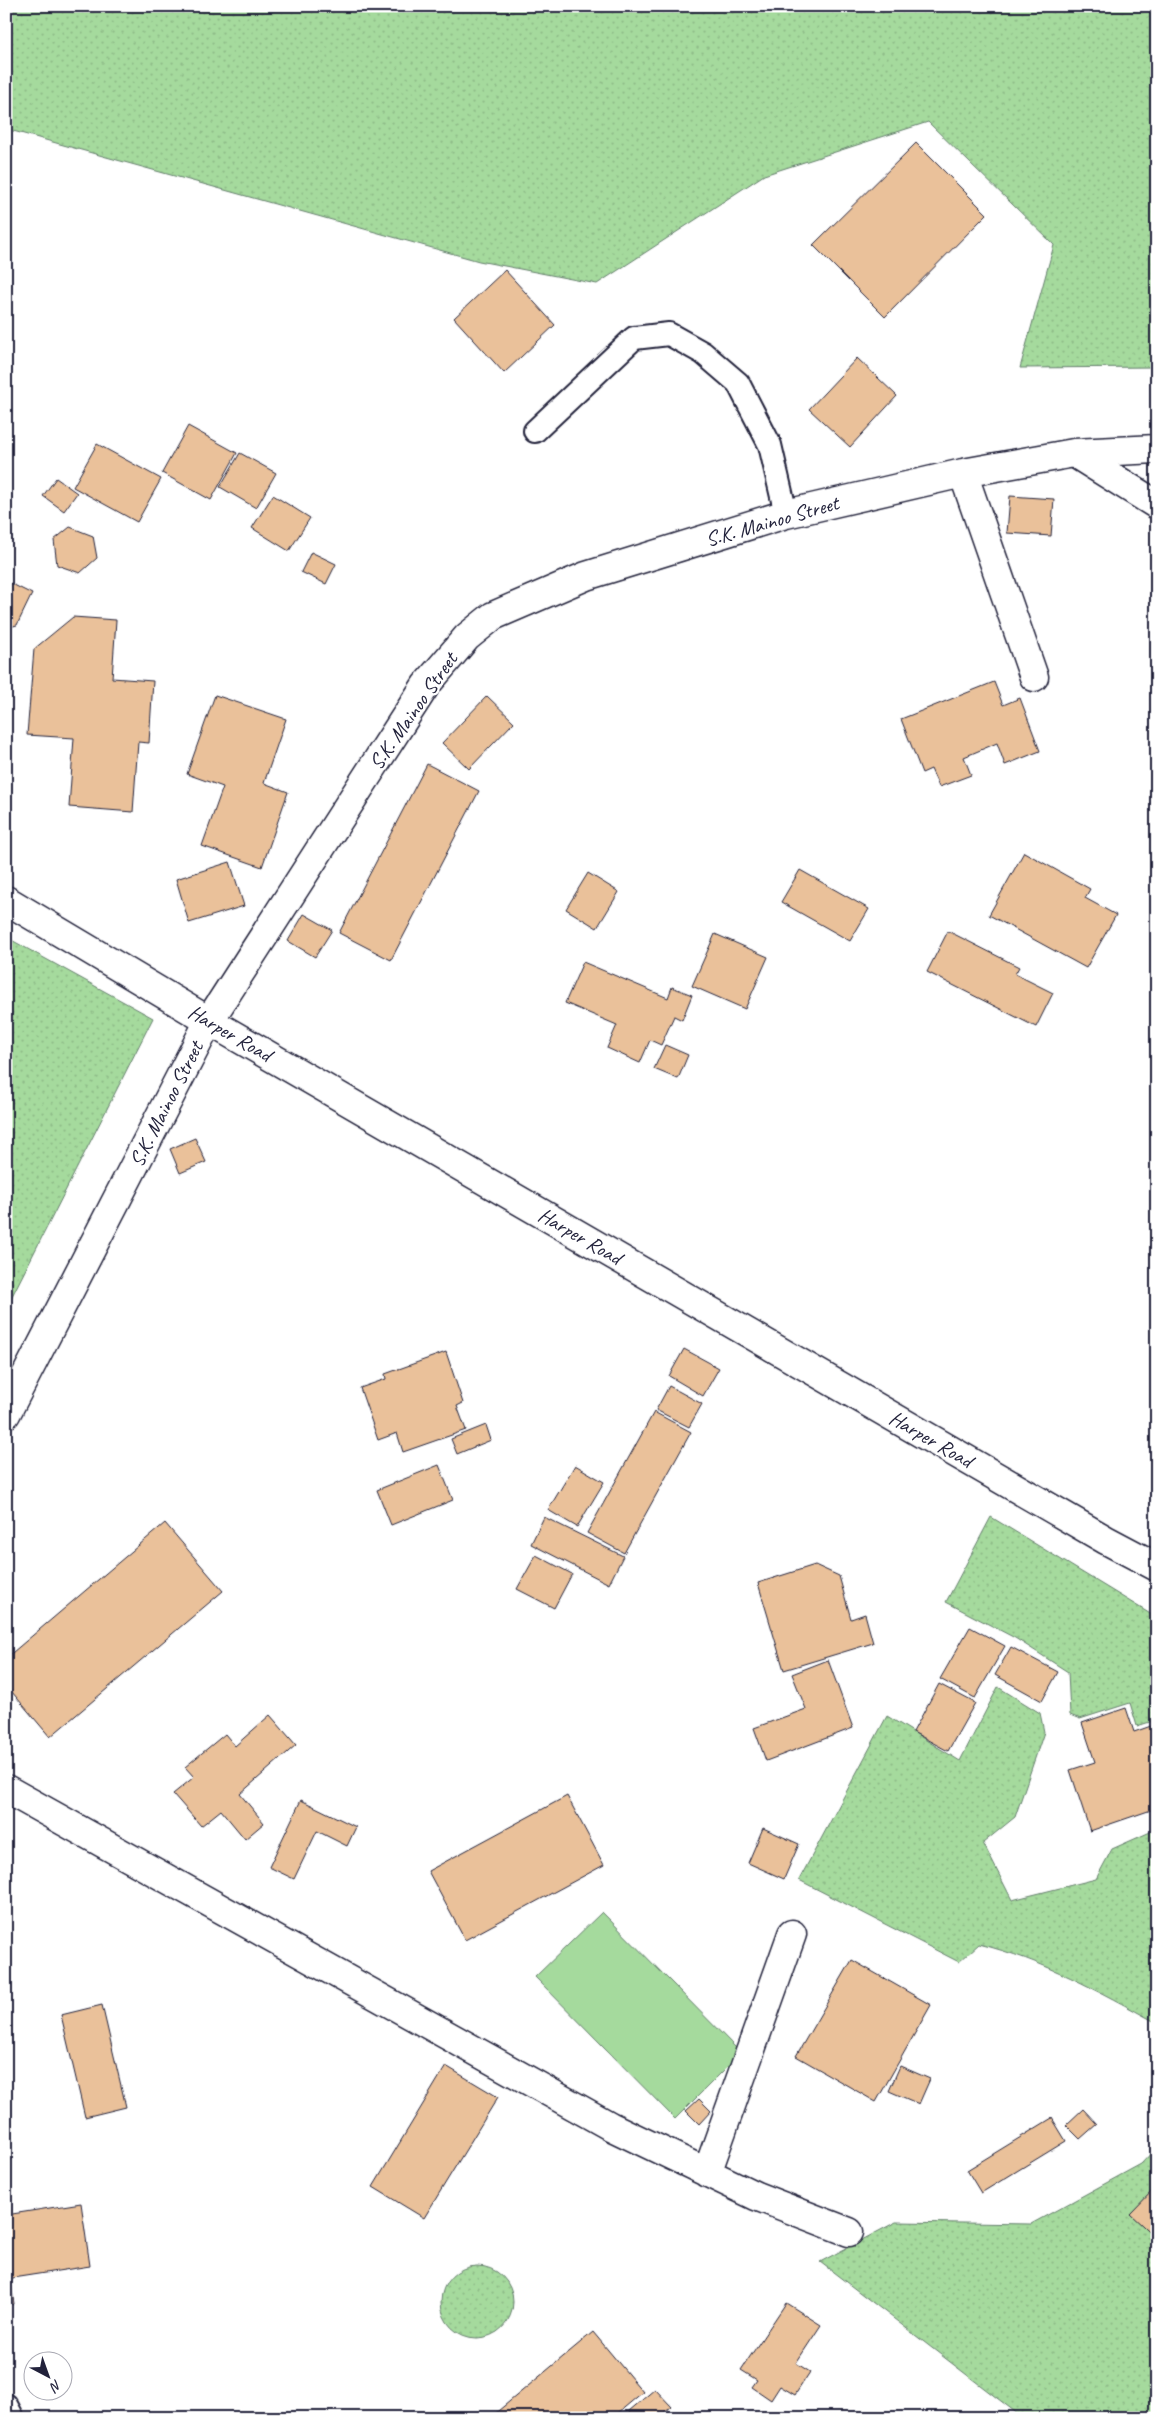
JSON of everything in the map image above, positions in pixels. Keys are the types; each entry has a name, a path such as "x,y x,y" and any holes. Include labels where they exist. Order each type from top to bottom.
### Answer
{"street":[{"name":"S.K. Mainoo Street","path":"6,1414 209,1021 426,686 467,637 493,616 586,576 786,514 962,473 1074,452 1157,449"},
{"path":"1074,452 1157,505"},
{"path":"962,473 1034,677"},
{"name":"Harper Road","path":"6,900 209,1021 1097,1535 1157,1567"},
{"path":"6,1789 610,2126 756,2196 849,2232"},
{"path":"707,2173 792,1934"}],"lane":[{"path":"535,431 634,338 669,334 704,353 738,384 770,445 786,514"},
{"path":"6,2405 13,2418"}],"green space":[{"path":"6,6 1157,6 1157,367 1020,368 1054,245 928,122 764,175 597,284 479,261 6,129"},
{"path":"6,937 153,1018 6,1308"},
{"path":"991,1517 1157,1618 1157,1734 1153,1721 1137,1726 1130,1703 1080,1719 1070,1715 1068,1672 1015,1638 946,1602"},
{"path":"998,1687 1040,1713 1044,1732 1015,1817 983,1843 1012,1900 1096,1879 1112,1849 1157,1829 1157,2023 1114,1999 1070,1978 1003,1951 979,1944 959,1962 799,1880 887,1716 960,1761"},
{"path":"602,1912 741,2053 675,2119 535,1977"},
{"path":"1157,2147 1157,2418 1023,2418 820,2262 896,2222 1031,2224 1141,2164"},
{"path":"477,2266 497,2272 507,2282 513,2302 507,2322 497,2332 477,2338 457,2332 447,2322 441,2302 447,2282 457,2272"}],"building":[{"path":"916,143 987,214 885,317 813,245"},
{"path":"505,270 555,325 504,373 454,318"},
{"path":"857,358 897,396 850,447 809,409"},
{"path":"188,426 237,453 211,500 162,473"},
{"path":"97,444 161,479 137,522 73,487"},
{"path":"240,453 276,473 256,508 220,487"},
{"path":"56,478 77,493 64,511 43,496"},
{"path":"273,495 310,518 289,551 252,528"},
{"path":"1010,496 1054,499 1051,536 1007,533"},
{"path":"70,527 93,536 97,558 80,573 57,565 54,540"},
{"path":"311,552 336,564 326,584 301,572"},
{"path":"6,581 32,594 17,625 6,628"},
{"path":"73,617 116,620 112,678 153,681 149,743 138,742 133,812 69,807 74,738 27,735 34,649"},
{"path":"994,682 1003,705 1020,698 1040,751 1005,765 997,743 964,757 971,775 939,787 931,769 922,773 901,719"},
{"path":"215,695 286,719 264,783 288,792 262,867 202,846 223,787 187,774"},
{"path":"487,696 514,722 469,769 442,743"},
{"path":"427,764 479,791 391,960 339,933"},
{"path":"1024,852 1090,889 1085,898 1116,915 1086,968 989,915"},
{"path":"230,862 244,906 189,923 176,879"},
{"path":"800,870 869,909 850,941 781,902"},
{"path":"588,873 619,892 597,928 566,909"},
{"path":"304,914 332,930 315,957 288,941"},
{"path":"948,931 1019,967 1015,974 1053,993 1036,1027 927,972"},
{"path":"715,934 768,957 745,1009 692,986"},
{"path":"583,962 668,998 672,987 692,995 682,1020 674,1016 661,1045 650,1040 640,1063 607,1048 617,1025 565,1003"},
{"path":"665,1045 688,1055 678,1079 654,1069"},
{"path":"195,1138 206,1162 180,1173 170,1149"},
{"path":"684,1349 719,1368 703,1396 669,1376"},
{"path":"446,1352 463,1403 457,1406 466,1430 403,1452 397,1433 378,1440 360,1388 386,1379 385,1374"},
{"path":"669,1386 702,1404 689,1427 656,1410"},
{"path":"654,1412 691,1432 624,1553 587,1533"},
{"path":"486,1425 491,1440 457,1454 451,1439"},
{"path":"439,1465 453,1500 391,1525 377,1490"},
{"path":"575,1465 604,1482 577,1527 548,1510"},
{"path":"544,1517 623,1556 609,1584 531,1544"},
{"path":"165,1523 223,1591 50,1737 6,1685 6,1658"},
{"path":"536,1555 572,1574 554,1608 517,1589"},
{"path":"815,1565 839,1576 851,1619 865,1614 873,1643 784,1670 758,1583"},
{"path":"970,1627 1005,1646 975,1698 940,1679"},
{"path":"1011,1647 1058,1672 1042,1701 995,1675"},
{"path":"828,1660 853,1728 766,1761 754,1728 806,1709 792,1674"},
{"path":"939,1684 975,1703 948,1751 913,1732"},
{"path":"1126,1708 1134,1732 1151,1726 1157,1741 1157,1808 1090,1831 1070,1770 1095,1762 1082,1723"},
{"path":"270,1715 296,1745 240,1794 264,1823 245,1839 221,1810 201,1826 173,1794 194,1777 185,1767 225,1734 235,1746"},
{"path":"567,1796 604,1865 465,1940 428,1871"},
{"path":"301,1800 356,1827 347,1846 317,1831 294,1879 269,1867"},
{"path":"763,1828 799,1844 784,1879 748,1863"},
{"path":"852,1960 931,2005 876,2102 796,2056"},
{"path":"102,2005 126,2107 85,2117 61,2015"},
{"path":"446,2066 498,2097 424,2218 373,2187"},
{"path":"900,2066 930,2079 919,2104 889,2091"},
{"path":"699,2099 711,2111 699,2124 686,2111"},
{"path":"1083,2109 1097,2124 1080,2139 1066,2125"},
{"path":"1052,2118 1066,2141 981,2193 967,2170"},
{"path":"1157,2186 1157,2239 1130,2214"},
{"path":"81,2203 90,2266 6,2279 6,2215"},
{"path":"6,2283 11,2283 14,2304 6,2305"},
{"path":"786,2303 821,2325 796,2363 810,2372 795,2395 780,2386 771,2400 752,2387 757,2380 741,2370"},
{"path":"593,2332 643,2392 612,2418 494,2418 492,2416"},
{"path":"655,2389 671,2406 658,2418 635,2418 629,2411"}]}
